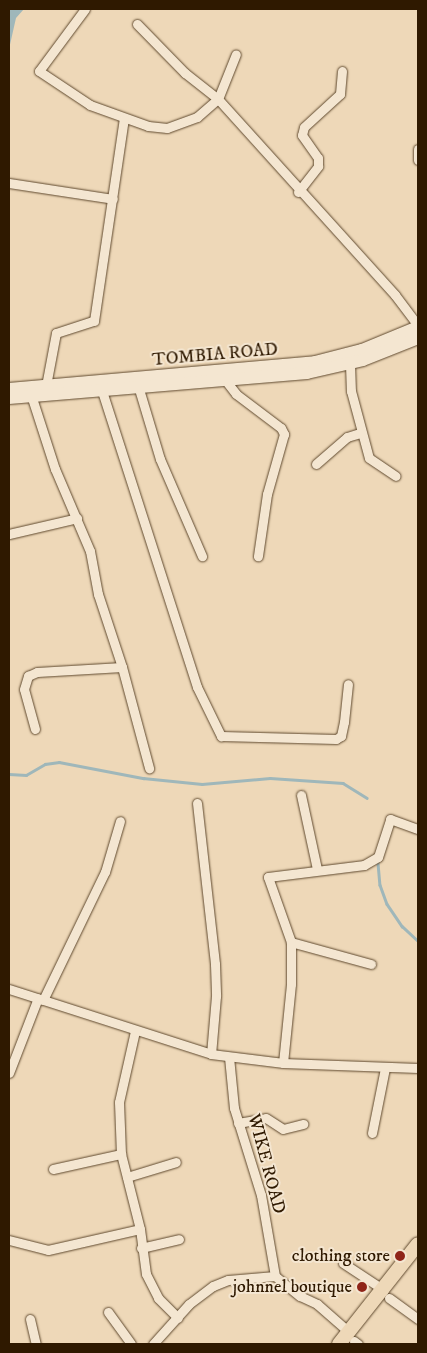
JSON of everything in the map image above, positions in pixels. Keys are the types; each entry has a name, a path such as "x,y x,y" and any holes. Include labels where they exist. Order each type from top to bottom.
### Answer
{"main road":[{"name":"TOMBIA ROAD","path":"9,398 315,362 362,350 418,327"},
{"name":"TOMBIA ROAD","path":"9,389 40,394 102,391 307,373 350,364 418,338"},
{"path":"339,1344 353,1341 418,1244"},
{"path":"386,1294 418,1260"}],"street":[{"path":"85,9 39,71 90,105 148,126 179,126 197,117 218,99 236,54"},
{"path":"137,24 185,73 218,99 298,192 395,295 418,327"},
{"path":"298,192 318,166 318,158 302,135 304,128 340,94 342,71"},
{"path":"124,118 94,321 56,333 40,394 55,469 90,550 98,594 122,666 149,768"},
{"path":"418,149 418,160"},
{"path":"9,183 113,199"},
{"path":"350,364 351,391 360,433 370,458 396,476"},
{"path":"226,381 236,394 280,428 284,434 267,494 258,556"},
{"path":"139,389 160,459 202,556"},
{"path":"102,391 197,687 221,736 336,739 341,736 348,684"},
{"path":"316,464 347,437 360,433"},
{"path":"9,534 77,518"},
{"path":"35,729 24,689 28,676 36,672 122,666"},
{"path":"301,795 317,869"},
{"path":"197,803 215,964 216,996 211,1054"},
{"path":"283,1063 291,984 291,942 268,877 370,863 378,857 390,819 418,829"},
{"path":"9,1073 41,999 105,872 120,821"},
{"path":"291,942 371,964"},
{"path":"9,989 211,1054 283,1063 418,1068"},
{"path":"135,1031 119,1102 120,1154 140,1229 141,1248 151,1286 178,1318"},
{"name":"WIKE ROAD","path":"229,1057 238,1123 261,1195 275,1276"},
{"path":"372,1133 385,1068"},
{"path":"238,1123 266,1118 283,1128 303,1124"},
{"path":"53,1169 120,1154"},
{"path":"127,1177 176,1162"},
{"path":"9,1240 48,1250 140,1229"},
{"path":"141,1248 179,1239"},
{"path":"342,1263 418,1318"},
{"path":"153,1344 189,1304 220,1283 275,1276 300,1296 317,1304 353,1341"},
{"path":"108,1312 131,1344"},
{"path":"30,1319 36,1344"}],"water":[{"path":"9,9 24,9 16,18 9,49"}],"waterway":[{"path":"9,774 26,775 45,764 59,762 143,778 202,784 270,778 343,783 367,798"},
{"path":"378,863 380,885 387,904 402,926 418,941"}],"place":[{"name":"clothing store","path":"400,1256"},
{"name":"johnnel boutique","path":"362,1287"}]}
